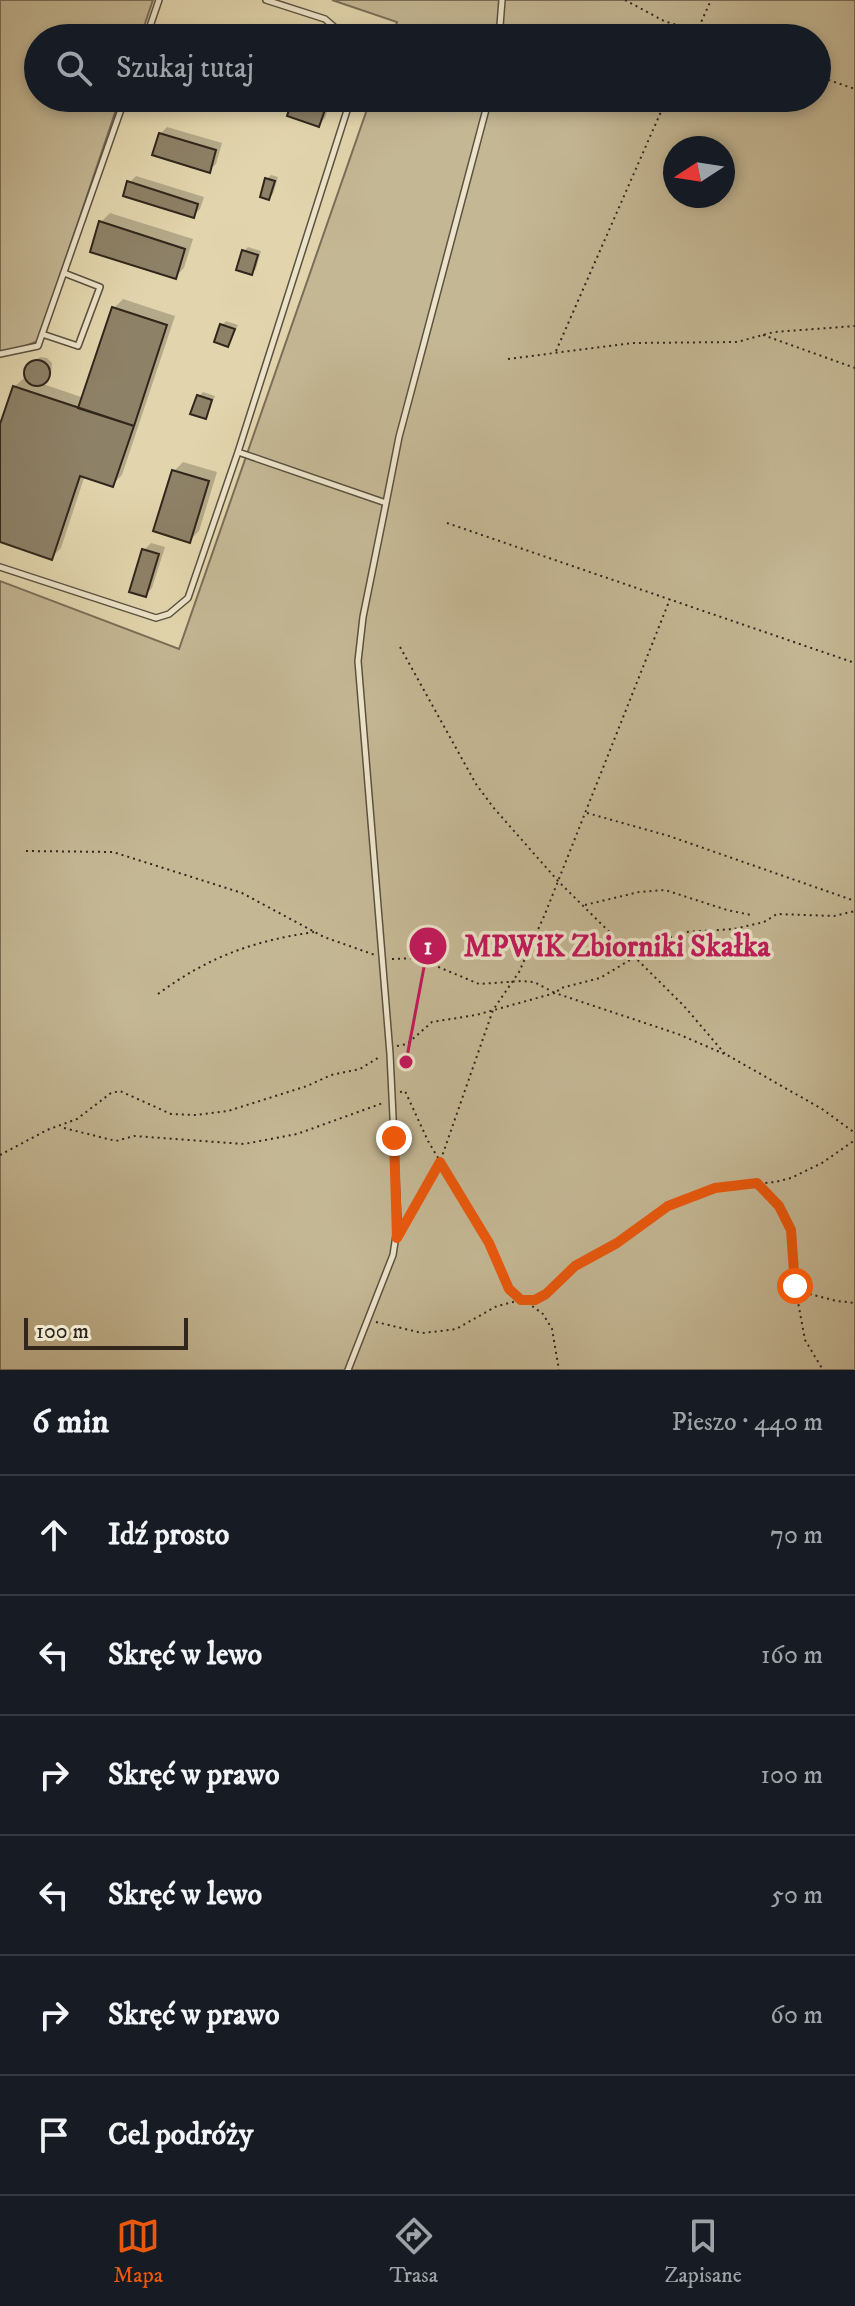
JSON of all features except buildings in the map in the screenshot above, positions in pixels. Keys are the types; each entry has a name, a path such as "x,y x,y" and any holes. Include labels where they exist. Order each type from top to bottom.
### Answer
{"lane":[{"path":"151,24 159,0"},
{"path":"266,0 325,19 331,24"},
{"path":"500,24 502,0"},
{"path":"0,354 38,346 120,112"},
{"path":"0,567 156,618 169,614 188,598 347,112"},
{"path":"348,1370 384,1281 397,1238 390,1051 358,661 363,617 403,422 485,112"},
{"path":"42,334 78,346 100,287 64,273"},
{"path":"238,452 386,503"}],"path":[{"path":"625,0 675,24"},
{"path":"700,24 711,0"},
{"path":"831,81 855,89"},
{"path":"555,353 661,112"},
{"path":"508,359 655,341 737,342 762,335 855,326"},
{"path":"762,335 855,368"},
{"path":"447,523 855,663"},
{"path":"397,1238 440,1162 493,1010 513,981 558,881 670,599"},
{"path":"400,647 476,784 493,807 558,881 637,957 725,1054"},
{"path":"585,813 669,836 855,901"},
{"path":"26,851 113,852 242,893 315,932 382,959 417,958 479,984 534,982 555,993 678,1034 725,1054 822,1109 855,1133"},
{"path":"584,905 639,892 665,890 751,915"},
{"path":"0,1155 90,1111 111,1093 120,1091 171,1114 228,1111 307,1086 331,1075 360,1069 407,1044 432,1022 493,1010 600,978 665,939 686,932 734,929 764,922 777,914 834,916 855,911"},
{"path":"158,994 207,963 259,941 315,932"},
{"path":"392,1093 405,1091 440,1162 477,1221 509,1289 543,1314 552,1329 559,1370"},
{"path":"61,1126 116,1141 134,1136 244,1144 297,1134 392,1101"},
{"path":"368,1320 422,1333 441,1331 456,1329 497,1306 535,1300 546,1294 575,1266 617,1243 668,1206 715,1188 775,1182 806,1172 855,1140"},
{"path":"757,1183 779,1206 791,1230 796,1290 805,1340 823,1370"},
{"path":"796,1290 855,1303"}],"shaded area":[{"path":"0,0 153,0 145,24 24,24 24,112 115,112 38,341 0,356"},
{"path":"332,0 855,0 855,1370 0,1370 0,581 179,649 366,112 831,112 831,24 396,24"}],"place":[{"name":"MPWiK Zbiorniki Skałka","path":"406,1062"}],"route":[{"path":"394,1138 397,1238 440,1162 489,1243 509,1289 521,1300 535,1300 546,1294 575,1266 617,1243 668,1206 715,1188 757,1183 779,1206 791,1230 795,1286"}]}
